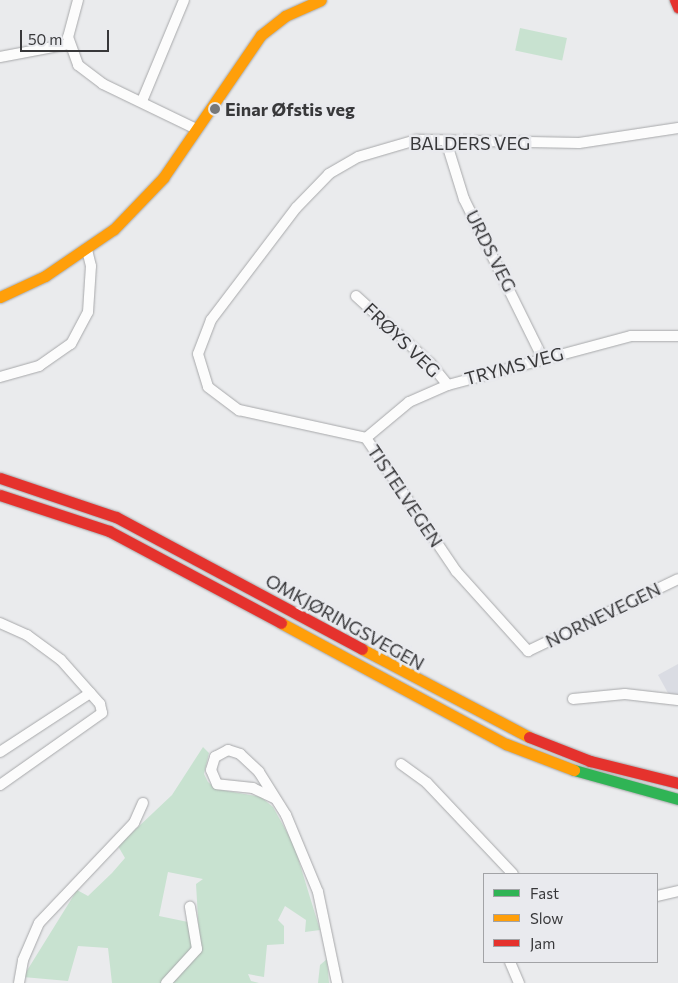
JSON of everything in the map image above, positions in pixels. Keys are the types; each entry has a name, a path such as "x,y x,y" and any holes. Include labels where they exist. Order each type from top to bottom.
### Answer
{"main road":[{"path":"0,297 87,250 141,203 196,129 261,35 285,16 321,0"},
{"path":"675,0 678,7"},
{"name":"OMKJØRINGSVEGEN","path":"0,478 78,501 116,518 512,730 590,761 678,783"},
{"name":"OMKJØRINGSVEGEN","path":"0,495 109,531 506,744 586,775 678,799"}],"street":[{"path":"78,0 69,25 69,44 86,73 196,129"},
{"path":"142,101 184,0"},
{"path":"0,57 69,44"},
{"name":"BALDERS VEG","path":"200,341 244,275 296,208 329,174 397,143 446,141 580,143 678,128"},
{"name":"URDS VEG","path":"446,141 464,198 543,359"},
{"path":"0,377 39,366 71,344 88,312 91,266 87,250"},
{"name":"FRØYS VEG","path":"356,296 430,363 448,385"},
{"name":"TRYMS VEG","path":"366,438 409,402 448,385 631,336 678,336"},
{"name":"TISTELVEGEN","path":"200,341 202,376 226,403 258,415 366,438 456,571 528,651"},
{"name":"NORNEVEGEN","path":"528,651 678,579"},
{"path":"0,623 51,651 100,704 98,717 0,785"},
{"path":"0,752 90,693"},
{"path":"573,699 625,694 678,700"},
{"path":"274,798 252,788 217,784 210,770 215,757 228,750 240,754 274,798 318,892 337,983"},
{"path":"401,764 426,783 512,873"},
{"path":"20,983 23,960 39,923 134,823 143,803"},
{"path":"658,896 678,891"},
{"path":"166,983 197,949 190,907"},
{"path":"510,963 511,973 519,983"}],"shaded area":[{"path":"678,664 678,695 668,693 658,675"}],"green space":[{"path":"520,28 567,38 562,60 515,50"},
{"path":"203,747 209,753 204,774 208,782 216,789 261,797 273,807 294,845 320,930 305,932 306,920 285,906 278,920 284,926 284,944 267,945 264,977 248,974 251,981 259,983 171,983 200,952 196,884 203,879 168,872 159,916 188,922 194,944 185,961 161,983 112,983 108,948 78,946 68,981 23,977 77,890 88,896 112,873 125,858 118,846 172,795"},
{"path":"327,959 329,983 318,983 320,965"}],"traffic: fast":[{"path":"574,770 678,799"}],"traffic: slow":[{"path":"0,297 45,276 114,229 163,178 261,35 285,16 321,0"},
{"path":"281,623 506,744 574,770"},
{"path":"362,649 529,737"}],"traffic: jam":[{"path":"675,0 678,7"},
{"path":"0,478 116,517 362,649"},
{"path":"0,495 109,531 281,623"},
{"path":"529,737 590,761 678,783"}],"place":[{"name":"Einar Øfstis veg","path":"215,109"}]}
